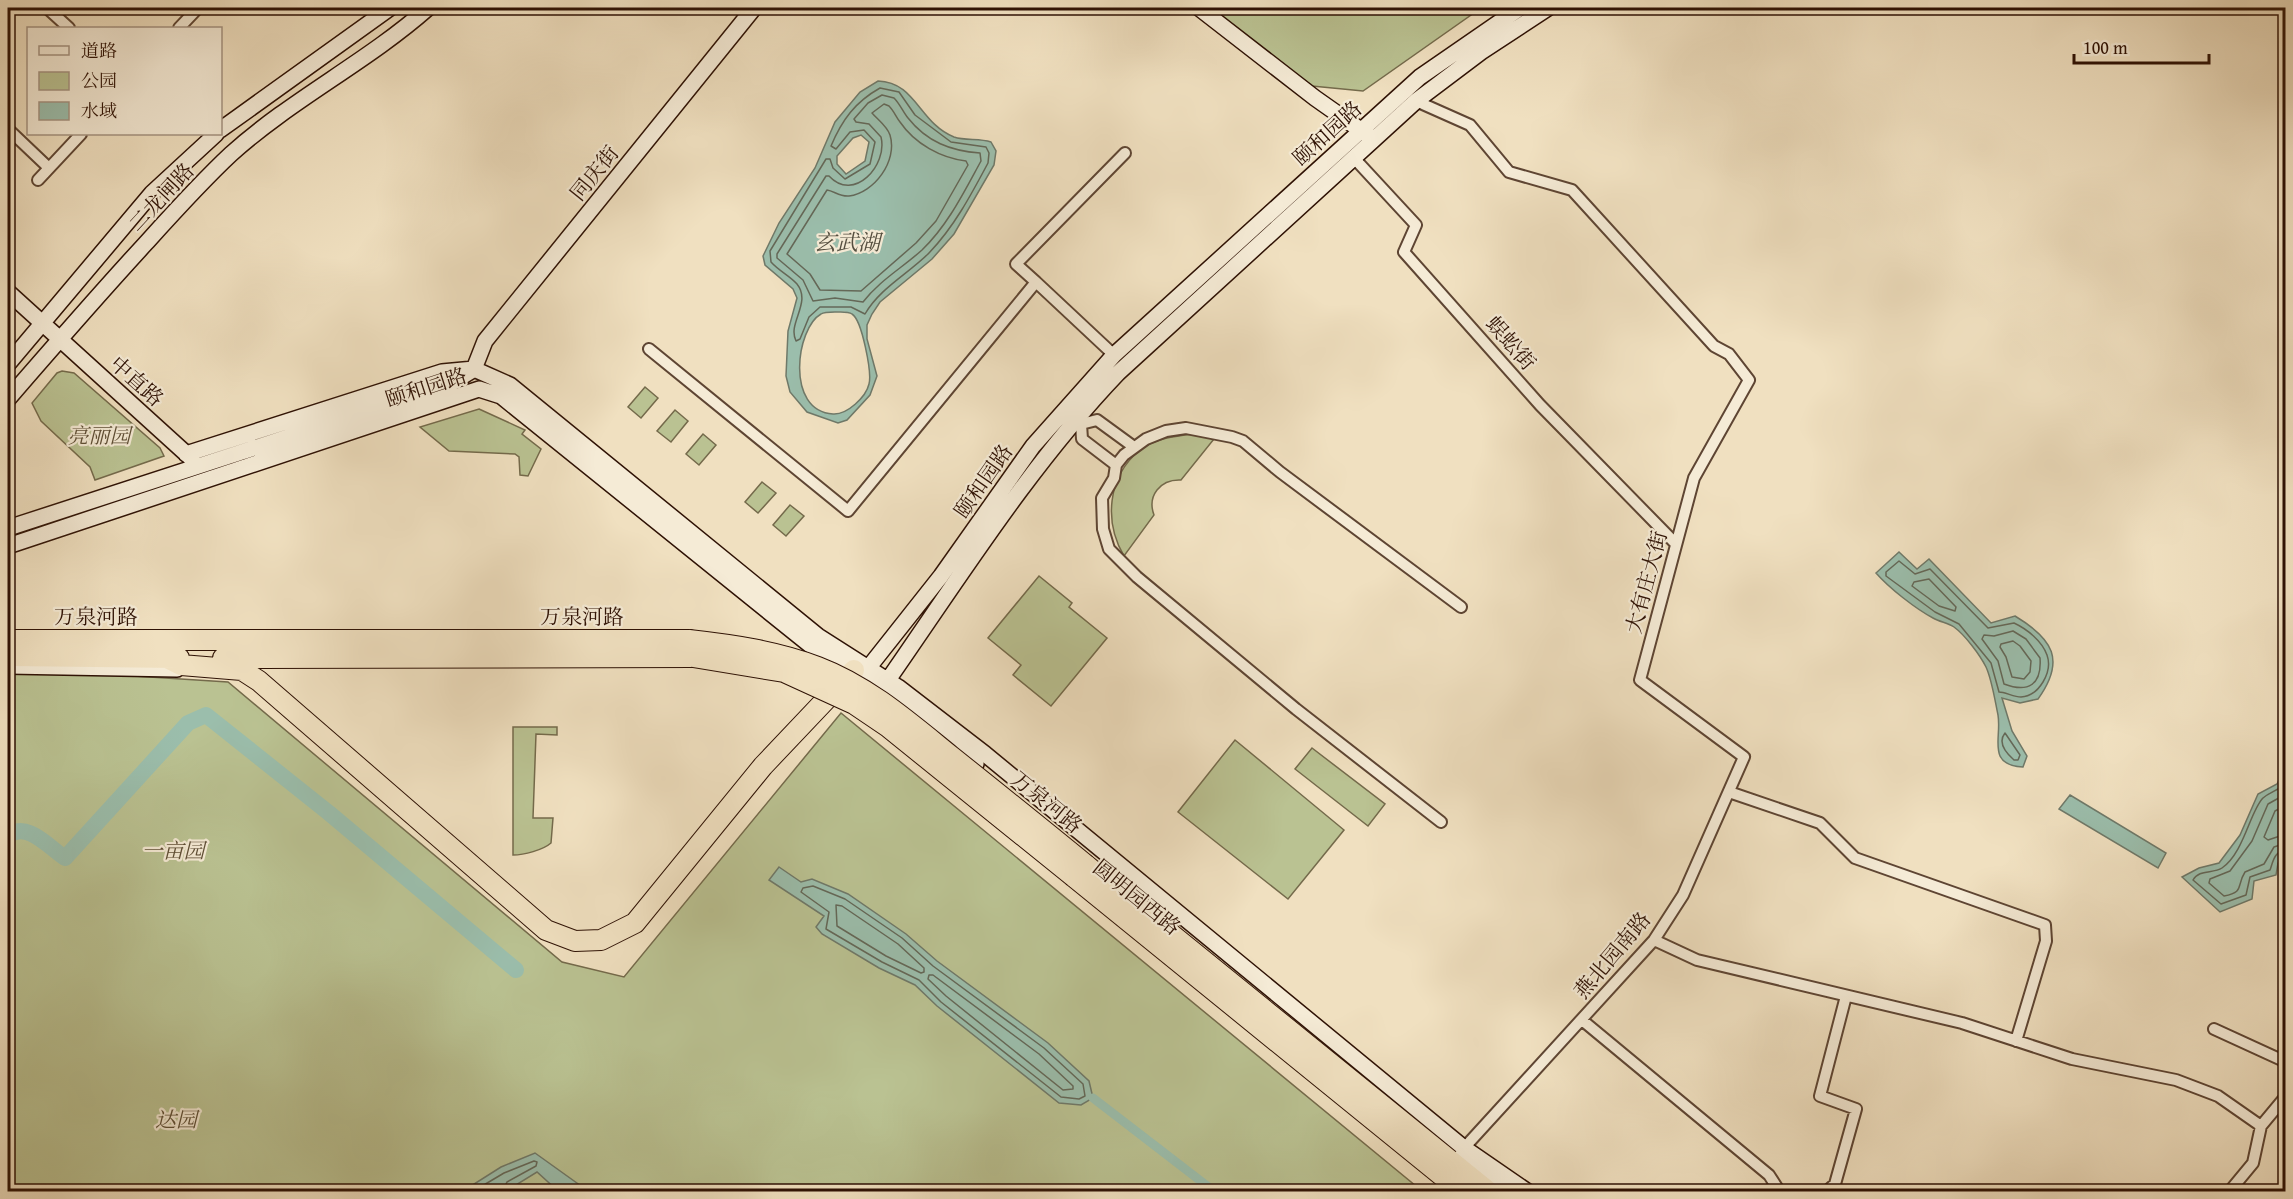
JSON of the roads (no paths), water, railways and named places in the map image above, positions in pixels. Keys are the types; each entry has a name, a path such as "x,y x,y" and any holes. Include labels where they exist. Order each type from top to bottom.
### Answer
{"highway":[{"name":"万泉河路","path":"8,640 689,640 760,649 821,668 862,688 899,714 1080,871"},
{"name":"万泉河路","path":"8,656 172,663 693,657"},
{"name":"圆明园西路","path":"693,657 784,672 854,704 888,726 1080,871 1489,1191"},
{"path":"172,663 242,670 251,675 546,930 575,941 601,940 635,922 763,766 861,668"},
{"name":"圆明园西路","path":"1080,871 1462,1191"}],"main road":[{"path":"222,129 390,8"},
{"name":"二龙闸路","path":"8,399 59,339 199,185 232,153 260,130 385,43 428,8"},
{"name":"同庆街","path":"474,369 485,341 754,8"},
{"path":"1199,8 1315,98 1374,140"},
{"name":"颐和园路","path":"861,668 941,576 1033,446 1114,355 1420,77 1520,8"},
{"name":"颐和园路","path":"888,680 1008,507 1078,421 1140,351 1416,101 1481,52 1548,8"},
{"name":"二龙闸路","path":"8,364 152,193 215,135"},
{"path":"8,292 42,323"},
{"name":"中直路","path":"42,323 199,465"},
{"path":"474,369 479,389"},
{"name":"颐和园路","path":"8,528 448,385 474,369"},
{"name":"颐和园路","path":"186,454 442,372 474,369 510,385 818,636 861,668"},
{"name":"颐和园路","path":"8,546 479,389 501,396 810,645 861,668"},
{"path":"8,666 172,663"},
{"path":"861,668 888,680"},
{"name":"圆明园西路","path":"861,668 1467,1162 1510,1191"},
{"name":"圆明园西路","path":"888,680 1052,808 1464,1148 1527,1191"}],"street":[{"path":"47,8 68,27"},
{"path":"180,27 191,10"},
{"name":"大有庄大街","path":"1416,101 1470,125 1509,172 1572,190 1713,346 1729,354 1749,380 1694,478 1640,680 1744,757"},
{"path":"8,129 50,168"},
{"path":"38,180 80,135"},
{"path":"1114,355 1016,264 1125,153"},
{"name":"蜈蚣街","path":"1354,158 1416,225 1404,252 1540,405 1676,544"},
{"path":"649,349 848,511 1036,282"},
{"path":"1116,465 1082,439 1078,421 1097,420 1134,447"},
{"path":"1441,822 1296,709 1137,577 1109,549 1103,529 1102,498 1114,478 1116,465 1134,447 1166,431 1186,428 1202,429 1243,441 1280,472 1461,608"},
{"name":"燕北园南路","path":"1464,1148 1654,940 1683,895 1744,757"},
{"path":"1730,792 1820,823 1855,858 2045,925 2046,941 2016,1041"},
{"path":"1654,940 1697,960 1962,1023 2072,1059 2176,1080 2218,1096 2261,1126"},
{"path":"1826,1191 1835,1185 1856,1109 1820,1096 1846,996"},
{"path":"1582,1020 1769,1175 1780,1191"},
{"path":"2214,1029 2286,1062"},
{"path":"2229,1191 2253,1163 2261,1126 2286,1096"}],"water":[{"name":"玄武湖","path":"878,81 891,83 910,95 942,131 954,137 991,142 996,151 994,165 954,234 932,259 880,302 872,314 867,325 867,339 877,376 870,395 847,420 838,423 807,412 790,392 786,376 788,331 797,298 793,289 765,265 763,256 779,223 815,168 835,122 860,92","holes":["861,135 869,142 865,161 846,174 837,164 837,156 853,138","848,312 856,318 865,347 870,378 864,394 850,408 838,414 818,409 807,399 800,368 801,351 812,322 822,313"]},
{"path":"1899,552 1917,569 1929,559 1991,623 2015,616 2039,633 2046,642 2053,662 2052,673 2038,699 2020,703 2002,698 2012,731 2027,756 2023,767 2011,765 2000,756 1998,715 1992,684 1986,667 1972,646 1954,627 1919,609 1876,573"},
{"path":"2285,768 2285,854 2278,863 2276,875 2254,881 2252,899 2220,912 2182,877 2199,868 2219,863 2240,835 2258,794 2277,784"},
{"path":"2070,795 2166,853 2158,868 2059,809"},
{"path":"779,867 801,882 812,879 848,894 906,934 937,961 1048,1043 1089,1081 1093,1098 1081,1105 1059,1103 937,1006 915,985 879,968 822,934 816,927 824,916 769,880"},
{"path":"535,1153 588,1191 558,1191 537,1172 506,1191 463,1191 501,1167"}],"waterway":[{"path":"8,836 22,831 30,833 65,858 188,723 206,715 329,813 516,970"},
{"path":"1093,1098 1215,1192"}],"park label":[{"name":"亮丽园","path":"99,435"},
{"name":"一亩园","path":"173,850"},
{"name":"达园","path":"176,1119"}]}
